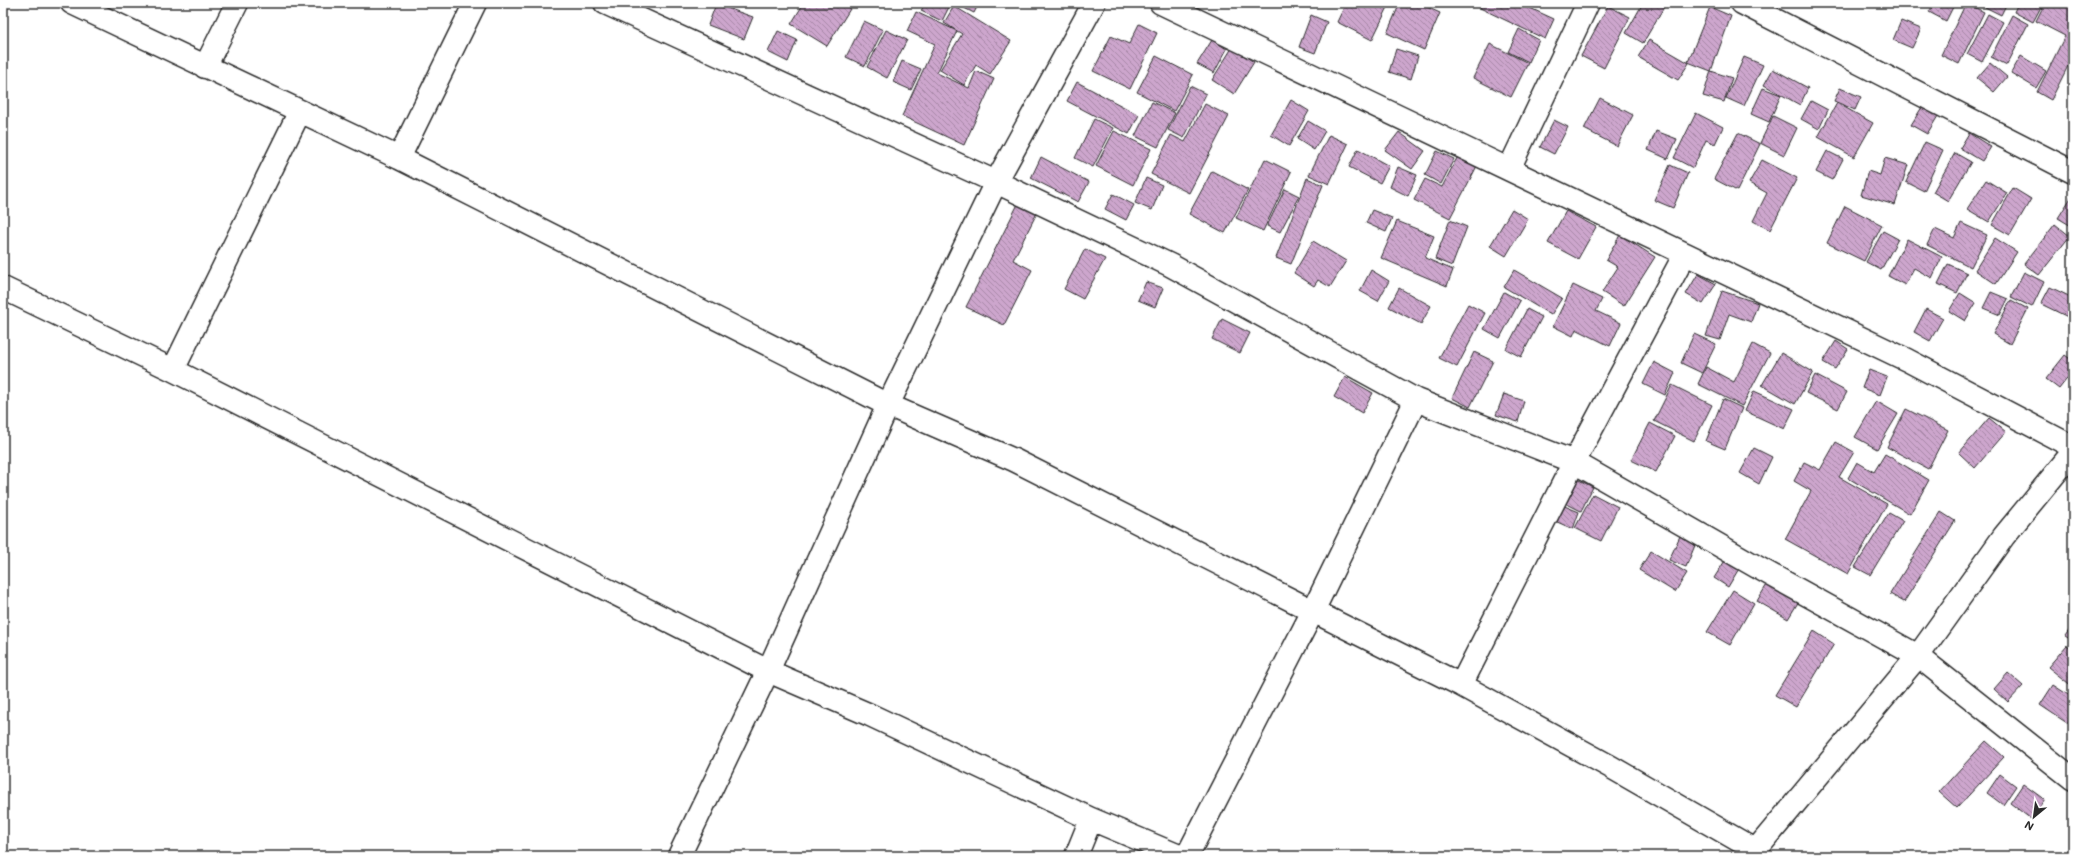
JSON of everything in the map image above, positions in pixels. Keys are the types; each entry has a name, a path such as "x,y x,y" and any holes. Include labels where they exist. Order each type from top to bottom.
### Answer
{"street":[{"path":"72,3 399,158 888,405 1014,460 1313,611 1461,686 1611,767 1754,853 1918,656 2004,536 2073,452"},
{"path":"205,67 237,3"},
{"path":"399,158 475,3"},
{"path":"606,3 996,182 1170,265 1416,400 1574,462 1763,571 1918,656 2073,779"},
{"path":"679,856 768,671 888,405 996,182 1094,3"},
{"path":"1161,3 1907,360 2073,447"},
{"path":"1509,169 1588,3"},
{"path":"1742,3 1781,11 2073,172"},
{"path":"174,370 300,111"},
{"path":"1461,686 1574,462 1685,254"},
{"path":"3,288 174,370 768,671 877,718 1091,819 1179,856"},
{"path":"1187,856 1313,611 1416,400"},
{"path":"1076,856 1091,819"}],"building":[{"path":"804,3 840,3 850,9 827,46 791,24"},
{"path":"925,3 951,3 942,21 921,11"},
{"path":"954,3 979,3 974,13"},
{"path":"1346,3 1390,3 1372,40 1337,22"},
{"path":"1400,3 1418,3 1440,13 1424,50 1387,33"},
{"path":"1482,3 1519,3 1554,19 1545,39 1480,8"},
{"path":"1643,3 1656,3 1664,7 1643,43 1626,33"},
{"path":"1934,3 1955,3 1946,21 1929,12"},
{"path":"1966,3 1984,12 1959,64 1941,55"},
{"path":"1987,3 2007,3 2001,15 1985,7"},
{"path":"2018,3 2033,3 2041,7 2033,22 2014,12"},
{"path":"2045,3 2067,3 2073,6 2073,56 2051,100 2037,92 2065,36 2036,21"},
{"path":"716,4 753,17 744,39 708,25"},
{"path":"954,6 1011,41 990,74 976,65 964,85 940,70 962,34 944,23"},
{"path":"1608,6 1630,17 1604,68 1581,56"},
{"path":"1710,7 1731,16 1711,71 1688,62"},
{"path":"916,12 957,31 937,73 969,88 976,71 994,79 964,145 902,116 935,44 907,31"},
{"path":"1988,14 2003,22 1982,62 1967,54"},
{"path":"1311,15 1327,22 1315,53 1299,47"},
{"path":"2012,15 2028,24 2007,65 1991,57"},
{"path":"864,21 883,30 865,66 846,57"},
{"path":"1901,21 1921,29 1912,48 1893,40"},
{"path":"1139,24 1157,33 1130,89 1093,71 1111,36 1129,44"},
{"path":"1519,29 1539,40 1529,62 1508,52"},
{"path":"886,30 907,40 887,78 867,67"},
{"path":"778,31 797,40 788,62 768,52"},
{"path":"1212,40 1227,49 1214,73 1197,64"},
{"path":"1649,40 1689,63 1678,80 1638,57"},
{"path":"1490,44 1528,63 1511,97 1473,78"},
{"path":"1232,48 1254,62 1234,94 1212,80"},
{"path":"1396,49 1418,56 1411,79 1389,72"},
{"path":"1156,56 1193,75 1174,111 1137,92"},
{"path":"2021,56 2046,71 2036,88 2011,73"},
{"path":"1744,57 1763,65 1744,106 1726,98"},
{"path":"902,61 921,69 911,90 893,82"},
{"path":"1990,63 2007,77 1994,92 1977,78"},
{"path":"1773,69 1808,88 1800,105 1764,85"},
{"path":"1711,71 1732,78 1724,102 1703,96"},
{"path":"1077,82 1139,115 1129,134 1067,101"},
{"path":"1190,86 1206,94 1184,138 1168,130"},
{"path":"1763,88 1781,95 1769,122 1751,114"},
{"path":"1840,88 1861,97 1855,110 1834,101"},
{"path":"1600,98 1633,115 1617,146 1584,129"},
{"path":"1291,100 1309,111 1289,146 1271,135"},
{"path":"1811,101 1828,110 1819,129 1801,119"},
{"path":"1152,102 1175,113 1158,147 1135,136"},
{"path":"1837,103 1873,123 1854,157 1818,137"},
{"path":"1205,104 1229,116 1189,193 1151,174 1171,135 1185,142"},
{"path":"1922,107 1938,116 1927,134 1911,125"},
{"path":"1696,113 1723,127 1715,144 1706,140 1693,168 1674,158"},
{"path":"1773,116 1797,128 1784,155 1760,143"},
{"path":"1094,119 1113,128 1093,167 1075,158"},
{"path":"1554,120 1568,127 1554,154 1540,147"},
{"path":"1308,121 1325,131 1314,150 1297,139"},
{"path":"1114,131 1151,149 1133,185 1096,166"},
{"path":"1656,131 1677,139 1668,159 1648,150"},
{"path":"1399,132 1425,151 1412,169 1385,150"},
{"path":"1738,133 1760,144 1737,191 1714,179"},
{"path":"1969,133 1991,147 1982,161 1960,148"},
{"path":"1329,135 1348,144 1329,184 1309,175"},
{"path":"1925,142 1943,150 1924,191 1906,182"},
{"path":"1358,149 1389,166 1380,183 1349,167"},
{"path":"1437,151 1454,159 1441,184 1425,175"},
{"path":"1827,151 1843,159 1832,180 1816,172"},
{"path":"1955,153 1971,162 1948,201 1933,192"},
{"path":"1458,156 1477,166 1450,218 1414,200 1425,179 1442,187"},
{"path":"1041,157 1089,182 1078,202 1031,178"},
{"path":"1885,158 1908,165 1895,205 1861,195 1868,171 1880,175"},
{"path":"1265,159 1291,172 1263,231 1236,218"},
{"path":"1762,160 1797,178 1770,230 1753,221 1767,193 1749,183"},
{"path":"1670,165 1688,173 1673,208 1654,200"},
{"path":"1398,167 1417,175 1408,196 1390,187"},
{"path":"1212,171 1248,190 1225,233 1189,214"},
{"path":"1146,178 1162,185 1152,210 1135,203"},
{"path":"1307,178 1323,185 1291,264 1276,258"},
{"path":"1986,180 2007,193 1989,222 1967,209"},
{"path":"2013,188 2031,199 2010,235 1992,225"},
{"path":"1285,189 1299,196 1280,232 1267,226"},
{"path":"1113,194 1134,205 1126,220 1105,209"},
{"path":"2072,196 2073,197 2073,227 2058,218"},
{"path":"1018,204 1037,213 1013,260 1032,270 1004,325 966,307"},
{"path":"1845,206 1882,225 1864,261 1827,243"},
{"path":"1512,209 1528,219 1506,256 1490,246"},
{"path":"1372,210 1392,218 1386,232 1366,223"},
{"path":"1566,211 1596,227 1578,259 1548,243"},
{"path":"1450,220 1467,227 1452,266 1435,259"},
{"path":"1397,221 1434,236 1425,258 1453,270 1447,286 1381,258"},
{"path":"1961,223 1987,235 1971,267 1927,245 1935,229 1954,238"},
{"path":"2055,224 2070,236 2039,275 2024,264"},
{"path":"1883,231 1898,239 1881,270 1866,262"},
{"path":"1620,235 1655,257 1624,306 1602,292 1618,267 1606,260"},
{"path":"1995,238 2017,252 1996,284 1975,270"},
{"path":"1907,239 1942,257 1932,278 1914,268 1905,285 1888,276"},
{"path":"1313,241 1346,261 1330,287 1318,280 1314,286 1294,273"},
{"path":"1085,249 1105,259 1083,299 1064,289"},
{"path":"1948,264 1967,273 1957,293 1938,284"},
{"path":"1371,270 1389,281 1378,301 1360,291"},
{"path":"1514,270 1562,298 1551,315 1504,287"},
{"path":"2024,272 2044,282 2032,307 2011,297"},
{"path":"1698,274 1716,284 1703,304 1686,294"},
{"path":"1146,282 1163,288 1155,307 1138,300"},
{"path":"1573,285 1602,299 1596,311 1621,323 1610,346 1576,329 1573,336 1553,326"},
{"path":"2050,287 2073,298 2073,311 2070,318 2041,304"},
{"path":"1399,288 1431,306 1421,324 1389,307"},
{"path":"1722,291 1758,303 1751,322 1729,314 1720,340 1706,336"},
{"path":"1504,292 1520,301 1500,338 1484,329"},
{"path":"1991,292 2008,299 2000,315 1983,308"},
{"path":"1960,293 1976,303 1965,321 1949,311"},
{"path":"2011,300 2028,309 2010,344 1993,334"},
{"path":"1468,304 1485,313 1457,367 1439,358"},
{"path":"1527,309 1542,317 1521,357 1506,349"},
{"path":"1926,309 1943,318 1930,341 1914,332"},
{"path":"1222,319 1250,333 1240,353 1212,339"},
{"path":"1694,334 1716,344 1702,373 1681,363"},
{"path":"1836,341 1848,349 1835,369 1823,362"},
{"path":"1753,344 1770,353 1742,406 1698,384 1706,367 1734,382"},
{"path":"1474,352 1493,361 1470,407 1452,398"},
{"path":"1781,353 1813,372 1795,404 1762,385"},
{"path":"2065,355 2073,361 2073,371 2059,389 2046,379"},
{"path":"1654,362 1675,373 1665,395 1643,384"},
{"path":"1869,370 1887,377 1880,395 1862,388"},
{"path":"1815,375 1847,392 1838,409 1806,393"},
{"path":"1345,377 1373,393 1362,413 1334,397"},
{"path":"1672,385 1712,405 1694,441 1654,421"},
{"path":"1754,391 1794,409 1784,429 1745,411"},
{"path":"1504,394 1524,401 1518,422 1496,415"},
{"path":"1723,399 1742,408 1725,449 1706,441"},
{"path":"1876,401 1898,414 1877,449 1855,437"},
{"path":"1906,409 1948,430 1928,469 1887,447"},
{"path":"1989,418 2006,432 1975,468 1959,453"},
{"path":"1650,423 1675,436 1656,472 1631,460"},
{"path":"1836,442 1854,452 1839,477 1887,504 1848,574 1785,539 1811,491 1794,481 1804,462 1820,470"},
{"path":"1754,448 1772,457 1759,484 1740,473"},
{"path":"1885,454 1929,480 1910,514 1848,478 1857,462 1874,472"},
{"path":"1569,475 1593,487 1581,511 1557,499"},
{"path":"1593,494 1618,507 1601,541 1575,528"},
{"path":"1562,505 1579,512 1573,529 1555,521"},
{"path":"1941,512 1955,521 1904,602 1890,594"},
{"path":"1889,513 1903,521 1870,575 1855,567"},
{"path":"1680,536 1696,543 1686,567 1669,560"},
{"path":"1651,551 1687,573 1675,592 1639,570"},
{"path":"1726,559 1740,567 1728,587 1714,578"},
{"path":"1768,583 1799,601 1788,619 1757,601"},
{"path":"1733,590 1754,603 1730,645 1707,632"},
{"path":"2073,625 2073,641 2065,636"},
{"path":"1814,631 1834,644 1796,707 1775,695"},
{"path":"2067,645 2073,650 2073,687 2048,667"},
{"path":"2008,673 2023,686 2008,702 1994,689"},
{"path":"2053,685 2073,698 2073,713 2067,723 2040,705"},
{"path":"1986,741 2004,757 1957,808 1939,792"},
{"path":"2000,774 2016,786 2003,805 1987,793"},
{"path":"2023,784 2045,800 2031,819 2010,803"}]}
